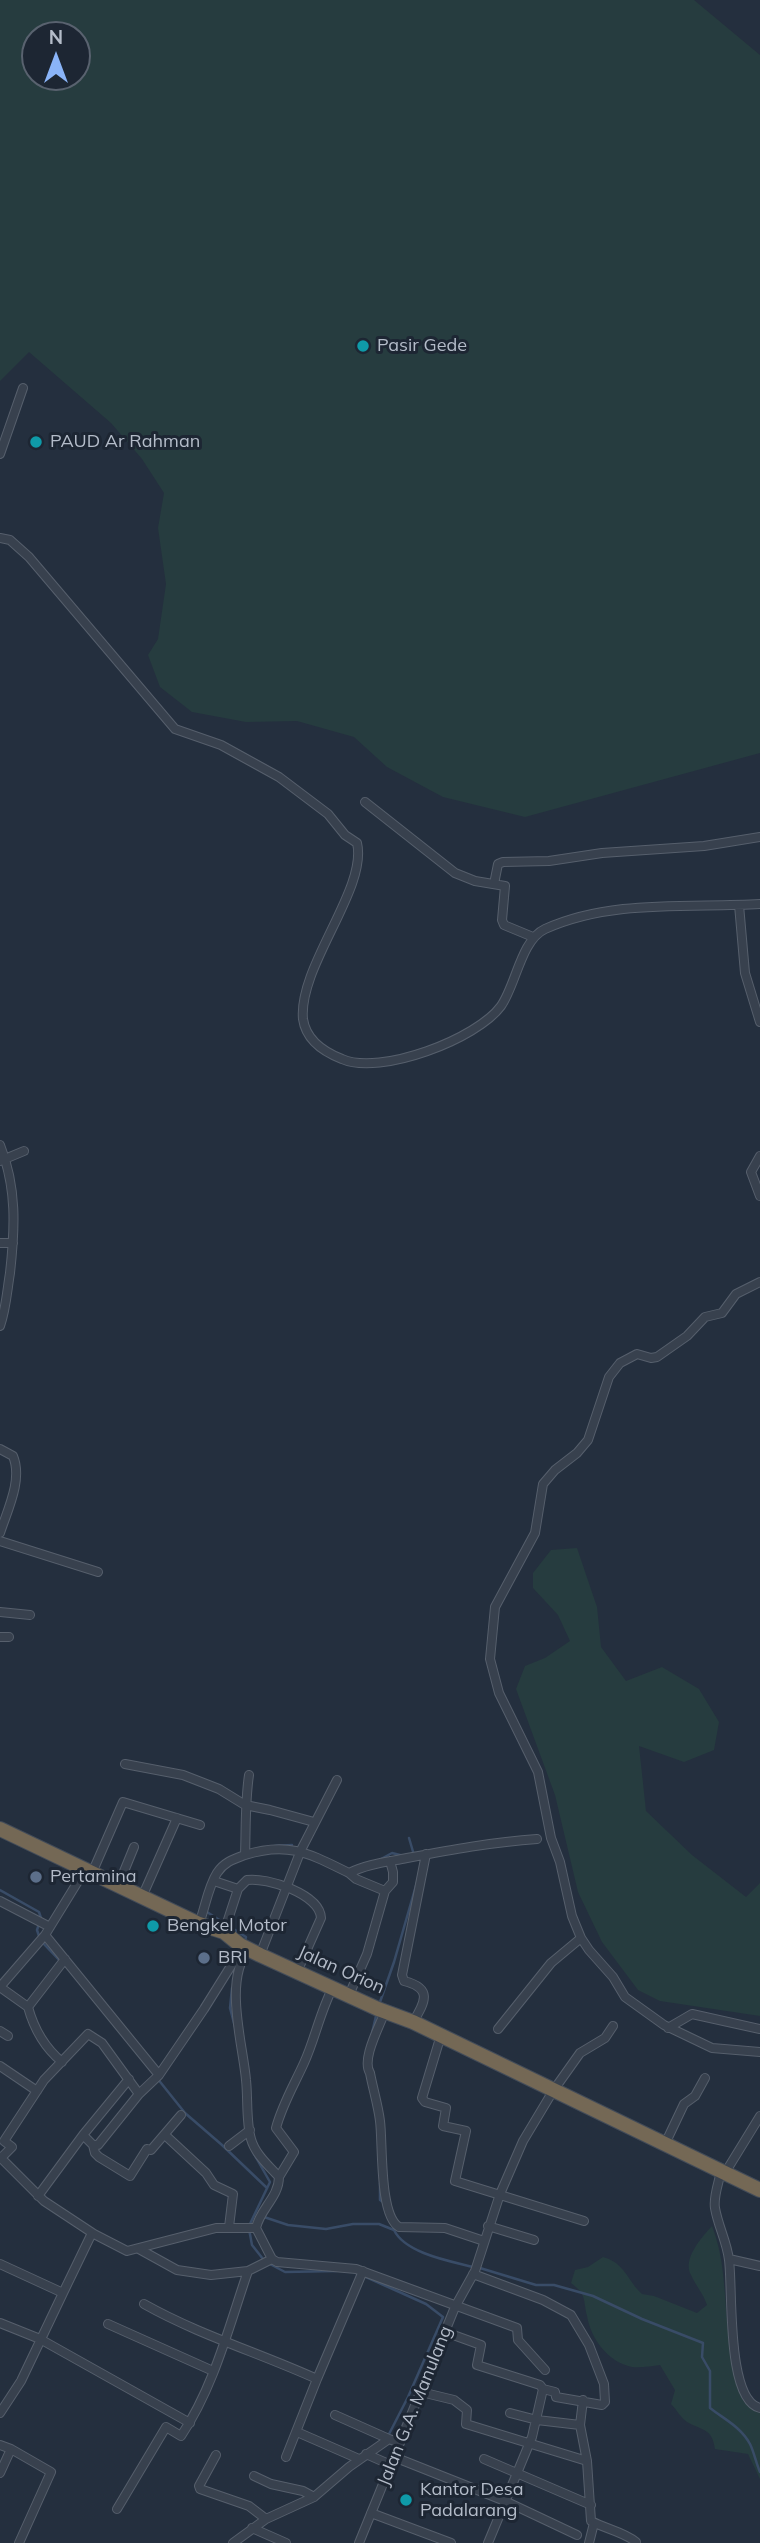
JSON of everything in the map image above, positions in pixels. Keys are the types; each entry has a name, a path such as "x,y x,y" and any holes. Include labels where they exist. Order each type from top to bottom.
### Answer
{"highway":[{"name":"Jalan Orion","path":"0,1829 199,1924 224,1932 248,1949 297,1972 441,2035 760,2190"}],"street":[{"path":"0,454 23,388"},
{"path":"0,538 10,540 29,557 175,729 221,745 279,778 328,814 345,835 357,843 358,861 354,874 305,996 303,1018 305,1028 318,1045 350,1062 375,1064 430,1050 471,1033 501,1006 533,937 566,920 587,914 666,907 760,905"},
{"path":"365,802 455,873 506,887 502,920 505,927 533,937"},
{"path":"494,884 498,864 503,862 549,861 602,853 704,846 760,837"},
{"path":"739,905 745,974 760,1022"},
{"path":"0,1145 14,1200 13,1243 5,1311 0,1326"},
{"path":"3,1160 24,1151"},
{"path":"760,1156 751,1172 760,1196"},
{"path":"0,1243 13,1243"},
{"path":"760,1282 736,1294 722,1313 705,1317 687,1336 661,1354 653,1358 635,1354 616,1367 604,1388 588,1440 543,1484 535,1533 495,1607 490,1653 502,1700 538,1772 551,1838 560,1863 572,1916 581,1938 613,1977 625,1997 668,2028 712,2048 760,2052"},
{"path":"0,1449 13,1456 16,1467 14,1492 0,1533"},
{"path":"0,1541 98,1572"},
{"path":"0,1612 30,1615"},
{"path":"125,1764 183,1775 202,1781 245,1805 314,1822"},
{"path":"245,1855 245,1805 249,1775"},
{"path":"279,2177 258,2153 250,2137 236,1990 242,1960 286,1887 314,1822 337,1780"},
{"path":"62,2062 43,2041 33,2024 28,2007 0,1987 42,1938 47,1926 89,1872 123,1802 200,1825"},
{"path":"142,1897 177,1818"},
{"path":"349,1873 360,1867 425,1854 537,1839"},
{"path":"118,1886 134,1847"},
{"path":"199,1924 214,1881 223,1866 259,1850 301,1850 356,1879 386,1891"},
{"path":"413,2022 425,2002 425,1995 415,1984 404,1981 401,1975 425,1868 425,1854"},
{"path":"349,1995 368,1954 386,1891 394,1877 390,1861"},
{"path":"224,1932 238,1889 247,1880 266,1880 309,1899 321,1912 321,1918 297,1972"},
{"path":"214,1881 238,1889"},
{"path":"0,1901 47,1926"},
{"path":"42,1938 157,2077"},
{"path":"498,2029 551,1963 581,1938"},
{"path":"93,2145 98,2145 139,2094 157,2077 204,2010 234,1961 248,1949"},
{"path":"28,2007 62,1962"},
{"path":"268,2261 256,2225 279,2186 279,2177 294,2152 276,2128 279,2114 303,2065 323,2005 333,1987"},
{"path":"382,2010 367,2059 367,2068 380,2119 383,2172 391,2219 399,2227 445,2228 484,2241"},
{"path":"668,2028 692,2014 760,2029"},
{"name":"Jalan G.A. Manulang","path":"359,2543 455,2307 474,2272 488,2226 523,2141 580,2053 605,2038 613,2026"},
{"path":"0,2031 8,2036"},
{"path":"139,2094 102,2043 88,2034 37,2091 2,2140 12,2147 1,2158 38,2196 92,2233 127,2251 203,2231 256,2225"},
{"path":"441,2035 423,2101 446,2108 443,2126 466,2131 455,2180 584,2221"},
{"path":"0,2066 37,2091"},
{"path":"665,2144 684,2104 695,2096 705,2078"},
{"path":"38,2196 83,2135 129,2080"},
{"path":"83,2135 93,2145 99,2157 130,2176 147,2149 151,2150 181,2115"},
{"path":"760,2116 723,2172 714,2204 729,2259 733,2346 745,2395 752,2405 760,2408"},
{"path":"229,2146 250,2130"},
{"path":"164,2136 206,2173 214,2185 233,2194 229,2227"},
{"path":"488,2226 534,2240"},
{"path":"0,2413 23,2377 92,2233"},
{"path":"139,2249 177,2270 211,2275 248,2271 268,2261 341,2267 362,2273 517,2328 518,2340 545,2370"},
{"path":"729,2259 760,2266"},
{"path":"0,2264 63,2293"},
{"path":"117,2509 166,2427 181,2435 190,2423 213,2371 248,2271"},
{"path":"445,2332 481,2344 477,2365 540,2385 542,2389 555,2392 556,2397 604,2404 604,2384 589,2344 571,2315 543,2300 474,2272"},
{"path":"286,2457 362,2273"},
{"path":"144,2304 223,2342 317,2379"},
{"path":"0,2323 40,2339 190,2423"},
{"path":"108,2324 213,2371"},
{"path":"491,2542 529,2445 537,2420 542,2389"},
{"path":"421,2392 460,2403 467,2410 466,2424 587,2461"},
{"path":"583,2400 580,2425 587,2461 590,2519 617,2538 628,2535 636,2542"},
{"path":"510,2413 537,2420 580,2425"},
{"path":"335,2415 400,2443"},
{"path":"297,2432 359,2457 393,2461 505,2501 577,2535"},
{"path":"233,2543 264,2517 311,2495 386,2438"},
{"path":"0,2445 51,2472 19,2543"},
{"path":"0,2473 11,2449"},
{"path":"216,2455 199,2486 200,2489 250,2506 264,2517"},
{"path":"484,2459 591,2505"},
{"path":"254,2476 311,2495"},
{"path":"372,2513 451,2543"},
{"path":"589,2543 594,2523"},
{"path":"252,2528 286,2543"}],"green space":[{"path":"0,0 694,0 760,55 760,753 525,817 443,797 387,767 354,737 297,721 246,722 192,712 160,687 148,655 158,639 166,584 158,528 164,493 142,459 111,423 29,352 0,381"},
{"path":"577,1548 597,1607 601,1647 626,1681 662,1667 699,1689 719,1722 714,1750 684,1762 639,1746 646,1811 692,1855 746,1897 760,1883 760,2016 660,2001 638,1990 602,1942 578,1892 555,1795 516,1689 525,1666 545,1658 570,1641 558,1615 533,1588 533,1573 551,1550"},
{"path":"712,2226 722,2264 729,2337 736,2375 744,2402 760,2413 760,2479 748,2454 715,2449 709,2434 681,2416 671,2404 675,2390 660,2365 632,2367 608,2355 592,2333 582,2294 571,2283 575,2270 588,2267 603,2257 616,2263 642,2294 697,2313 707,2305 691,2275 689,2262 694,2249"}],"waterway":[{"path":"409,1838 414,1855"},
{"path":"275,1846 292,1845"},
{"path":"381,1859 392,1853 404,1856"},
{"path":"380,2002 417,1882"},
{"path":"0,1890 39,1912 39,1936"},
{"path":"207,1912 224,1923"},
{"path":"229,1926 246,1937 245,1941"},
{"path":"42,1942 61,1962"},
{"path":"232,1988 230,2008 235,2027"},
{"path":"372,2033 376,2016"},
{"path":"157,2078 185,2113 267,2188"},
{"path":"249,2226 270,2182 254,2154"},
{"path":"380,2183 380,2200 383,2202"},
{"path":"264,2217 288,2225 326,2229 353,2224 379,2224 394,2230 408,2245 418,2250 440,2259 473,2267"},
{"path":"249,2229 252,2245 263,2259"},
{"path":"268,2263 285,2272 336,2271"},
{"path":"480,2268 536,2285 554,2285 593,2296 703,2343 702,2357 710,2371 710,2408 746,2438 760,2472"},
{"path":"366,2277 426,2304 443,2317 387,2438"}],"place":[{"name":"Pasir Gede","path":"363,346"},
{"name":"PAUD Ar Rahman","path":"36,442"},
{"name":"Pertamina","path":"36,1877"},
{"name":"Bengkel Motor","path":"153,1926"},
{"name":"BRI","path":"204,1958"},
{"name":"Kantor Desa Padalarang","path":"406,2500"}]}
